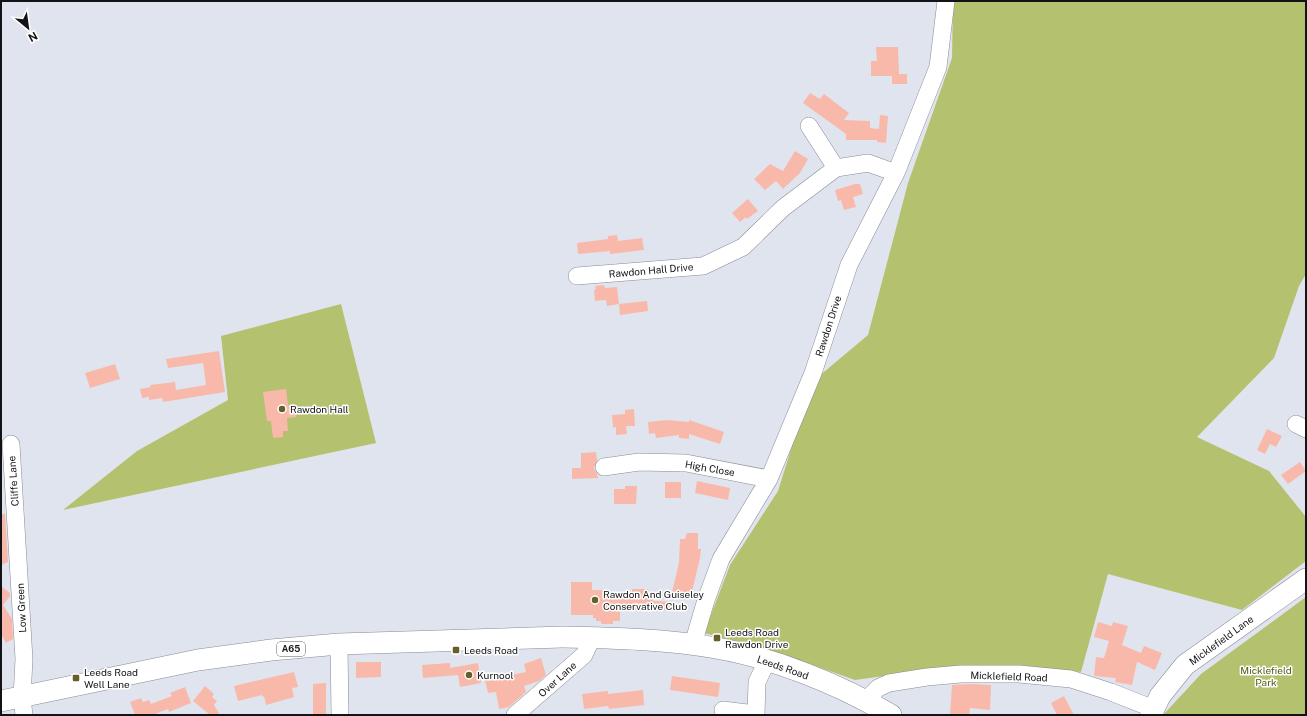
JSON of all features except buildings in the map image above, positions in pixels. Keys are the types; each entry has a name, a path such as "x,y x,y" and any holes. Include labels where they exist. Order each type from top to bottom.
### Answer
{"main road":[{"name":"Micklefield Lane","path":"1152,712 1160,696 1185,665 1306,579"},
{"name":"Leeds Road","path":"1,701 23,706 198,660 271,650 339,644 562,637 624,638 693,644 717,648 794,669 868,701 891,715"}],"street":[{"name":"Rawdon Drive","path":"693,644 706,600 721,559 768,478 813,373 849,264 896,173 938,67 946,1"},
{"path":"809,126 836,168"},
{"name":"Rawdon Hall Drive","path":"577,276 703,266 743,247 783,208 836,168 868,163 896,173"},
{"name":"Cliffe Lane","path":"11,444 16,518"},
{"name":"High Close","path":"604,467 638,462 686,463 768,478"},
{"name":"Low Green","path":"16,518 24,659 23,706"},
{"name":"Over Lane","path":"515,715 584,655 592,638"},
{"path":"339,644 340,715"},
{"path":"723,710 755,715 756,682 767,661"},
{"name":"Micklefield Road","path":"868,701 875,691 889,683 927,677 961,674 1019,674 1071,679 1111,692 1152,712"}],"green space":[{"path":"953,1 1306,1 1306,274 1299,286 1274,358 1197,437 1269,471 1306,517 1306,561 1242,610 1108,574 1081,672 1017,665 956,666 855,680 773,651 704,633 730,565 778,491 812,382 868,335 908,183 952,58"},
{"path":"341,304 376,443 63,510 137,451 228,400 221,336"},
{"name":"Micklefield Park","path":"1306,597 1306,715 1163,715 1201,674"}],"place":[{"name":"Rawdon Hall","path":"282,409"},
{"name":"Rawdon And Guiseley Conservative Club","path":"595,600"},
{"name":"Leeds Road Rawdon Drive","path":"717,638"},
{"name":"Leeds Road","path":"456,650"},
{"name":"Kurnool","path":"469,675"},
{"name":"Leeds Road Well Lane","path":"76,678"}]}
